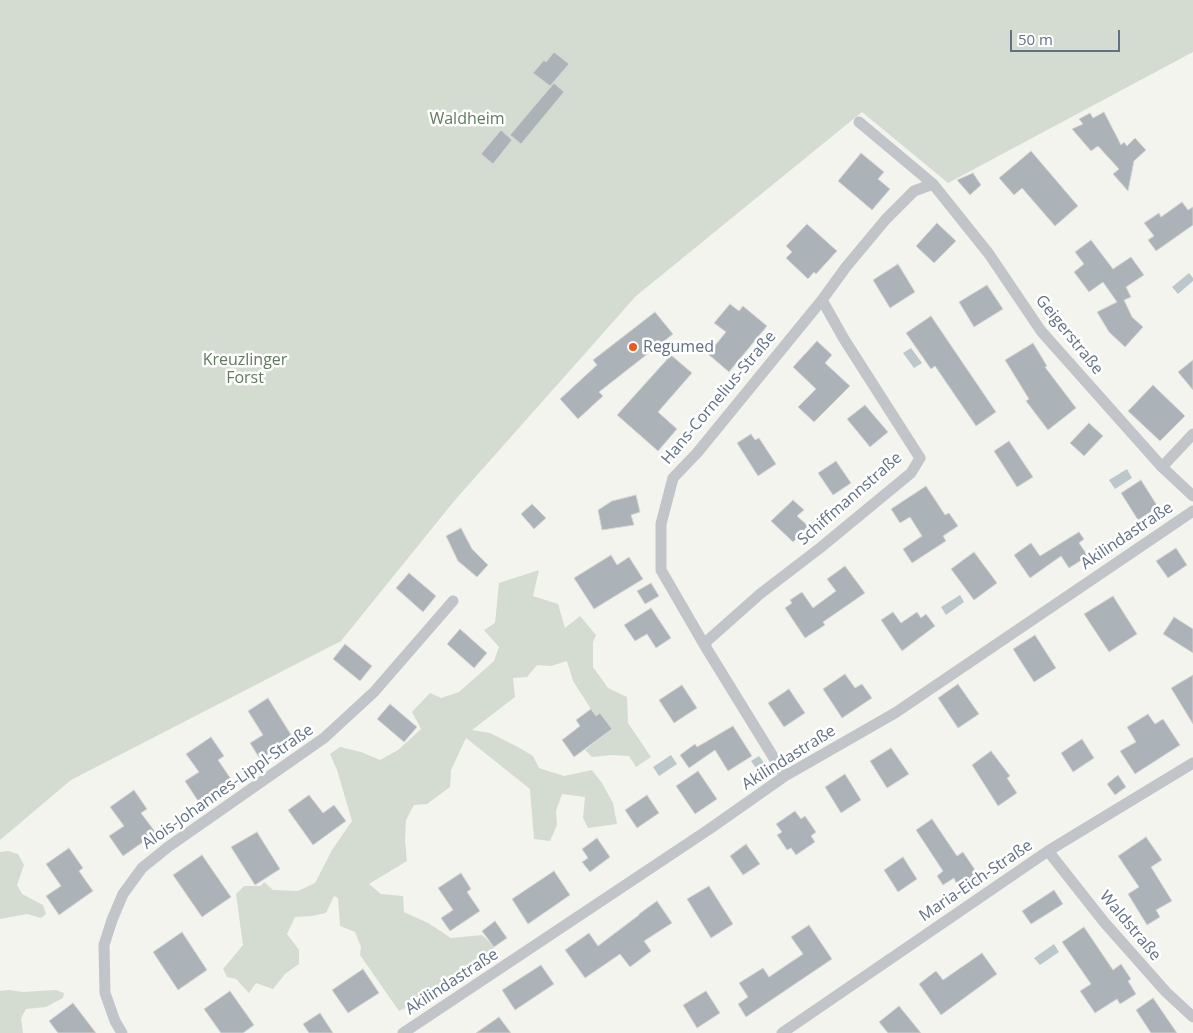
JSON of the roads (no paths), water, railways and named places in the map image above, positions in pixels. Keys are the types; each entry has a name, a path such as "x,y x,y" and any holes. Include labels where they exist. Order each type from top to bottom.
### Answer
{"street":[{"name":"Geigerstraße","path":"859,122 933,184 990,254 1041,331 1162,467 1193,496"},
{"name":"Hans-Cornelius-Straße","path":"785,776 661,570 661,524 673,478 698,453 886,219 914,191 933,184"},
{"name":"Schiffmannstraße","path":"705,646 707,641 760,594 820,548 911,473 920,458 844,339 822,300"},
{"path":"1162,467 1193,434"},
{"name":"Akilindastraße","path":"403,1033 708,830 785,776 895,714 1193,511"},
{"name":"Alois-Johannes-Lippl-Straße","path":"122,1033 115,1021 105,994 104,945 123,894 142,868 168,847 324,738 374,692 453,601"},
{"name":"Maria-Eich-Straße","path":"782,1033 1048,851 1193,763"},
{"name":"Waldstraße","path":"1048,851 1104,922 1166,992 1193,1017"}],"place":[{"name":"Regumed","path":"633,347"}],"park label":[{"name":"Waldheim","path":"467,119"},
{"name":"Kreuzlinger Forst","path":"245,369"}]}
